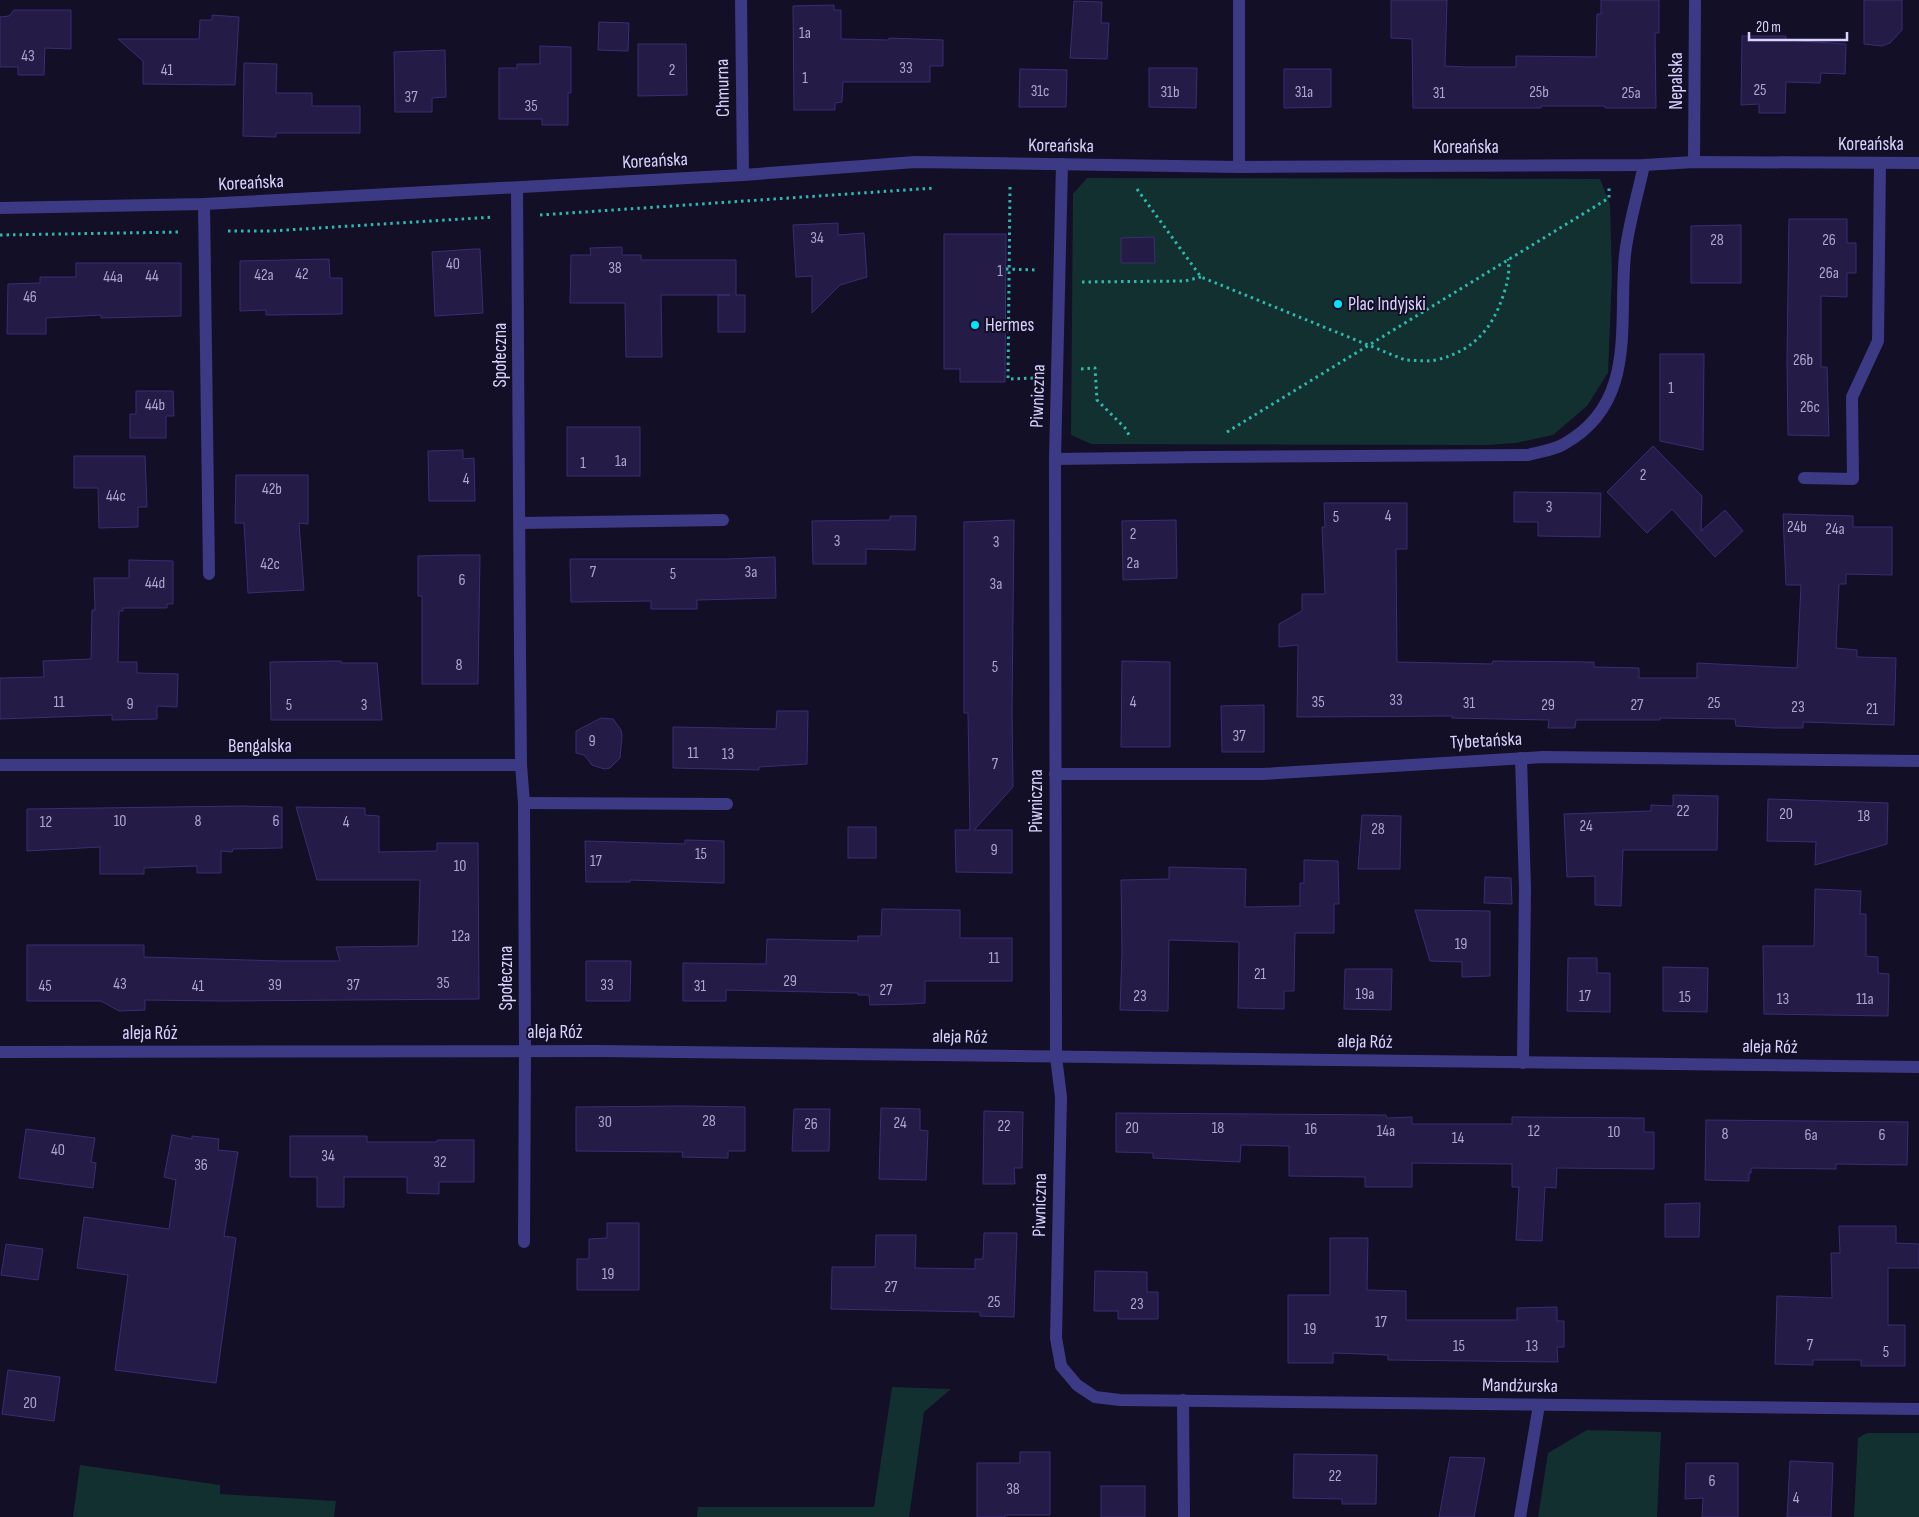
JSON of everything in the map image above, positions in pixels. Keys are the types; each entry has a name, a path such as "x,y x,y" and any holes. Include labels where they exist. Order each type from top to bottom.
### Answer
{"street":[{"name":"Chmurna","path":"740,0 742,175"},
{"path":"1239,0 1239,167"},
{"name":"Nepalska","path":"1694,162 1695,0"},
{"name":"Koreańska","path":"0,208 204,204 742,175 915,162 1239,167 1644,165 1694,162 1919,163"},
{"path":"1804,478 1852,478 1852,397 1878,341 1880,163"},
{"name":"Piwniczna","path":"1062,164 1055,459 1056,1057 1061,1097 1056,1338 1061,1366 1077,1385 1094,1396 1120,1400"},
{"path":"1055,459 1528,456 1563,445 1582,432 1601,412 1614,388 1622,349 1625,254 1644,165"},
{"name":"Społeczna","path":"517,188 521,765 524,803 524,1242"},
{"name":"Koreańska","path":"204,204 209,574"},
{"path":"520,523 723,520"},
{"name":"Tybetańska","path":"1055,774 1263,774 1543,757 1919,761"},
{"path":"1521,758 1525,888 1523,1062"},
{"name":"Bengalska","path":"0,765 521,765"},
{"path":"524,803 727,804"},
{"name":"aleja Róż","path":"0,1052 525,1051 1919,1067"},
{"name":"Mandżurska","path":"1120,1400 1919,1409"},
{"path":"1183,1400 1184,1517"},
{"path":"1520,1517 1539,1405"}],"path":[{"path":"1000,187 1019,186"},
{"path":"1010,187 1007,269 1008,379 1095,368 1097,400 1126,429 1130,436 1130,458"},
{"path":"1136,187 1201,277"},
{"path":"1204,457 1210,443 1609,198 1609,187"},
{"path":"537,215 937,188"},
{"path":"0,235 271,231 495,217"},
{"path":"1007,269 1040,270 1077,282 1185,280 1201,277 1405,360 1435,360 1463,350 1487,330 1498,310 1510,273 1508,259"}],"green space":[{"name":"Plac Indyjski","path":"1087,178 1600,179 1610,204 1612,276 1608,373 1587,406 1553,435 1516,443 1486,445 1091,444 1071,435 1073,194"},
{"path":"892,1387 951,1389 924,1412 909,1517 697,1517 698,1507 874,1507"},
{"path":"1587,1430 1661,1432 1657,1517 1538,1517 1548,1453"},
{"path":"1867,1433 1919,1433 1919,1517 1854,1517 1858,1438"},
{"path":"80,1465 220,1485 220,1494 336,1501 334,1517 73,1517"}],"building":[{"path":"1391,0 1447,0 1445,66 1516,67 1516,56 1596,57 1597,14 1601,14 1601,0 1659,0 1659,33 1655,33 1656,108 1541,106 1541,108 1413,108 1412,39 1391,38"},
{"path":"1864,0 1902,0 1902,30 1890,43 1882,46 1864,44"},
{"path":"1074,1 1102,2 1101,23 1109,23 1107,59 1070,58"},
{"path":"834,5 834,10 841,10 841,39 943,40 943,66 930,66 930,82 843,82 842,102 835,103 835,110 794,110 793,6"},
{"path":"14,10 71,10 71,49 45,48 44,75 18,75 18,67 0,67 0,17 9,16"},
{"path":"212,15 239,17 235,85 143,84 143,61 118,39 199,39 200,20 212,20"},
{"path":"599,22 629,23 628,51 598,50"},
{"path":"1742,36 1786,36 1786,40 1846,44 1845,74 1821,73 1820,83 1786,82 1785,113 1759,113 1759,104 1741,105"},
{"path":"638,44 686,44 687,95 638,96"},
{"path":"540,46 571,47 571,93 568,93 568,125 542,125 542,119 499,119 499,68 517,68 517,64 540,64"},
{"path":"445,50 446,97 432,98 432,112 395,112 394,52"},
{"path":"244,63 277,64 276,93 312,93 312,106 360,106 360,133 276,133 276,137 243,136"},
{"path":"1149,68 1197,68 1196,108 1149,107"},
{"path":"1020,69 1067,70 1066,107 1019,107"},
{"path":"1284,69 1331,69 1331,107 1284,108"},
{"path":"1789,219 1847,219 1847,243 1856,243 1856,273 1847,273 1847,297 1821,296 1821,367 1827,367 1829,436 1788,435"},
{"path":"838,223 838,235 864,233 867,277 840,285 812,313 812,276 796,277 793,225"},
{"path":"1741,225 1741,283 1691,283 1691,226"},
{"name":"Hermes","path":"944,234 1006,234 1005,382 960,382 960,369 944,369"},
{"path":"1154,237 1155,263 1121,263 1121,238"},
{"path":"622,247 622,255 641,255 641,260 736,260 736,295 745,295 745,332 718,332 718,295 661,295 662,357 626,357 625,303 570,303 571,255 591,255 590,248"},
{"path":"480,249 483,313 435,316 432,252"},
{"path":"329,259 330,278 342,278 342,314 266,315 266,310 240,311 240,261"},
{"path":"76,263 181,263 181,316 101,318 101,315 46,318 46,334 7,334 8,284 40,283 40,277 76,277"},
{"path":"1660,354 1704,354 1703,450 1660,441"},
{"path":"136,391 173,391 174,416 166,416 166,438 130,438 130,414 136,414"},
{"path":"567,427 640,427 640,476 567,476"},
{"path":"1653,446 1702,496 1701,531 1725,510 1743,531 1715,557 1672,509 1647,533 1607,492"},
{"path":"463,450 463,459 474,458 475,501 429,501 428,451"},
{"path":"74,456 145,456 147,507 138,507 138,527 99,528 98,488 74,488"},
{"path":"236,475 308,475 308,524 299,523 304,590 248,593 244,523 235,523"},
{"path":"1514,492 1601,493 1600,537 1538,536 1538,522 1514,522"},
{"path":"1324,503 1407,503 1407,549 1396,549 1397,662 1492,664 1493,661 1594,662 1594,667 1639,668 1639,678 1697,678 1697,663 1797,668 1801,585 1786,585 1783,514 1853,516 1853,527 1892,527 1892,575 1846,574 1846,584 1839,584 1836,648 1857,650 1857,657 1896,658 1894,725 1803,722 1803,728 1773,728 1736,726 1735,719 1660,718 1660,720 1576,720 1575,728 1548,728 1549,720 1452,718 1452,716 1297,717 1298,645 1279,647 1279,624 1302,611 1302,594 1325,594 1322,527 1325,527"},
{"path":"890,516 916,516 915,550 866,549 866,564 813,564 812,521 890,520"},
{"path":"1014,520 1013,787 974,830 1012,830 1012,873 956,872 955,830 970,830 968,713 964,713 964,522"},
{"path":"1176,520 1177,578 1123,580 1122,521"},
{"path":"480,555 478,684 422,684 422,596 418,596 418,556"},
{"path":"775,557 776,598 697,600 697,609 651,609 651,601 571,602 570,559 727,559"},
{"path":"129,560 173,561 173,604 167,604 167,608 123,608 123,611 119,611 118,662 137,662 137,673 178,674 177,707 157,706 157,719 112,720 112,715 0,719 0,678 44,677 43,661 91,659 92,610 95,610 94,578 129,578"},
{"path":"341,661 341,663 377,663 382,720 271,720 270,662"},
{"path":"1122,661 1170,662 1170,747 1121,747"},
{"path":"1264,705 1264,752 1222,752 1221,706"},
{"path":"777,711 808,711 807,764 759,767 759,770 673,768 673,727 776,729"},
{"path":"601,718 613,719 621,730 622,736 620,758 610,768 604,769 592,765 584,755 576,753 576,731"},
{"path":"1673,795 1718,796 1717,850 1623,850 1621,906 1595,905 1595,876 1567,877 1564,814 1651,811 1651,805 1673,806"},
{"path":"1768,799 1888,803 1887,844 1815,865 1816,842 1767,841"},
{"path":"282,807 282,848 233,849 232,852 221,851 221,873 197,873 197,866 144,868 144,874 100,874 100,847 27,851 27,809"},
{"path":"296,807 365,808 365,815 379,816 379,852 437,851 437,843 478,843 479,999 145,1000 145,1010 119,1011 101,1001 27,1001 27,945 144,945 144,957 282,961 340,961 336,947 418,946 420,880 317,880"},
{"path":"1362,815 1401,816 1400,869 1358,869"},
{"path":"848,827 876,827 876,858 848,858"},
{"path":"685,840 724,841 724,883 630,880 630,882 586,882 585,841 685,844"},
{"path":"1304,860 1338,861 1339,904 1334,904 1334,933 1295,933 1294,991 1284,991 1284,1009 1238,1008 1239,942 1169,940 1168,1011 1120,1010 1122,952 1121,880 1169,879 1169,867 1246,869 1245,907 1300,906 1300,883 1304,883"},
{"path":"1485,877 1511,878 1512,904 1484,903"},
{"path":"1815,889 1861,891 1860,914 1866,914 1866,956 1878,957 1878,973 1889,974 1888,1016 1764,1014 1763,946 1814,946"},
{"path":"882,909 960,910 960,938 1012,938 1012,981 925,981 925,1003 912,1004 870,1005 869,995 858,995 858,993 726,990 726,1001 683,1001 683,963 766,964 767,939 858,941 858,936 881,936"},
{"path":"1415,910 1490,911 1490,976 1462,977 1462,962 1430,961"},
{"path":"1568,958 1597,958 1597,973 1610,973 1610,1012 1567,1011"},
{"path":"586,961 631,961 630,1001 586,1001"},
{"path":"1663,967 1708,968 1707,1012 1663,1011"},
{"path":"1345,969 1392,969 1391,1010 1344,1009"},
{"path":"576,1107 745,1107 745,1151 728,1151 728,1158 682,1157 683,1152 576,1151"},
{"path":"881,1108 920,1109 920,1130 928,1131 926,1180 879,1179"},
{"path":"794,1109 830,1109 829,1151 792,1151"},
{"path":"984,1111 1023,1112 1022,1168 1014,1168 1015,1184 983,1184"},
{"path":"1116,1113 1386,1115 1387,1118 1412,1117 1412,1124 1512,1124 1512,1117 1644,1118 1644,1132 1654,1132 1654,1169 1557,1168 1556,1188 1545,1187 1542,1241 1516,1240 1519,1187 1512,1187 1512,1164 1412,1163 1412,1187 1365,1187 1365,1177 1289,1176 1289,1146 1241,1145 1240,1162 1153,1158 1153,1153 1116,1152"},
{"path":"1706,1120 1908,1122 1907,1165 1836,1164 1836,1169 1751,1168 1749,1181 1705,1180"},
{"path":"26,1129 95,1138 91,1162 96,1163 93,1188 19,1178"},
{"path":"172,1135 192,1139 192,1136 219,1139 218,1150 238,1152 224,1236 236,1238 216,1383 115,1370 128,1275 77,1268 84,1217 169,1229 176,1180 164,1177"},
{"path":"290,1136 367,1136 367,1142 474,1140 474,1182 439,1182 439,1194 407,1193 407,1177 344,1177 344,1207 317,1207 317,1177 290,1177"},
{"path":"1700,1203 1699,1237 1665,1237 1665,1204"},
{"path":"607,1223 639,1223 639,1290 577,1290 577,1259 589,1259 589,1239 607,1238"},
{"path":"1839,1226 1896,1226 1896,1243 1919,1244 1919,1268 1888,1268 1888,1325 1905,1325 1905,1366 1861,1366 1861,1360 1813,1360 1813,1365 1775,1364 1777,1296 1832,1298 1831,1253 1840,1253"},
{"path":"984,1233 1017,1233 1014,1317 980,1316 980,1312 831,1309 832,1267 875,1267 876,1235 916,1235 915,1268 975,1269 975,1259 983,1259"},
{"path":"1330,1238 1368,1238 1367,1290 1406,1291 1406,1320 1517,1320 1517,1308 1557,1307 1557,1321 1564,1321 1564,1347 1557,1347 1558,1362 1388,1360 1388,1355 1333,1353 1333,1363 1288,1363 1288,1295 1330,1295"},
{"path":"6,1244 43,1249 38,1280 1,1275"},
{"path":"1095,1271 1147,1272 1147,1292 1158,1292 1158,1319 1118,1319 1118,1311 1094,1311"},
{"path":"8,1370 60,1377 54,1421 2,1414"},
{"path":"1020,1452 1050,1452 1050,1515 977,1517 977,1463 1020,1463"},
{"path":"1294,1454 1377,1455 1376,1504 1342,1504 1342,1499 1293,1498"},
{"path":"1450,1457 1485,1458 1474,1517 1439,1517"},
{"path":"1790,1461 1833,1463 1831,1517 1787,1517"},
{"path":"1686,1463 1738,1463 1738,1517 1702,1517 1703,1498 1685,1499"},
{"path":"1101,1486 1145,1486 1145,1517 1101,1517"}],"place":[{"name":"Plac Indyjski","path":"1338,304"},
{"name":"Hermes","path":"975,325"}]}
